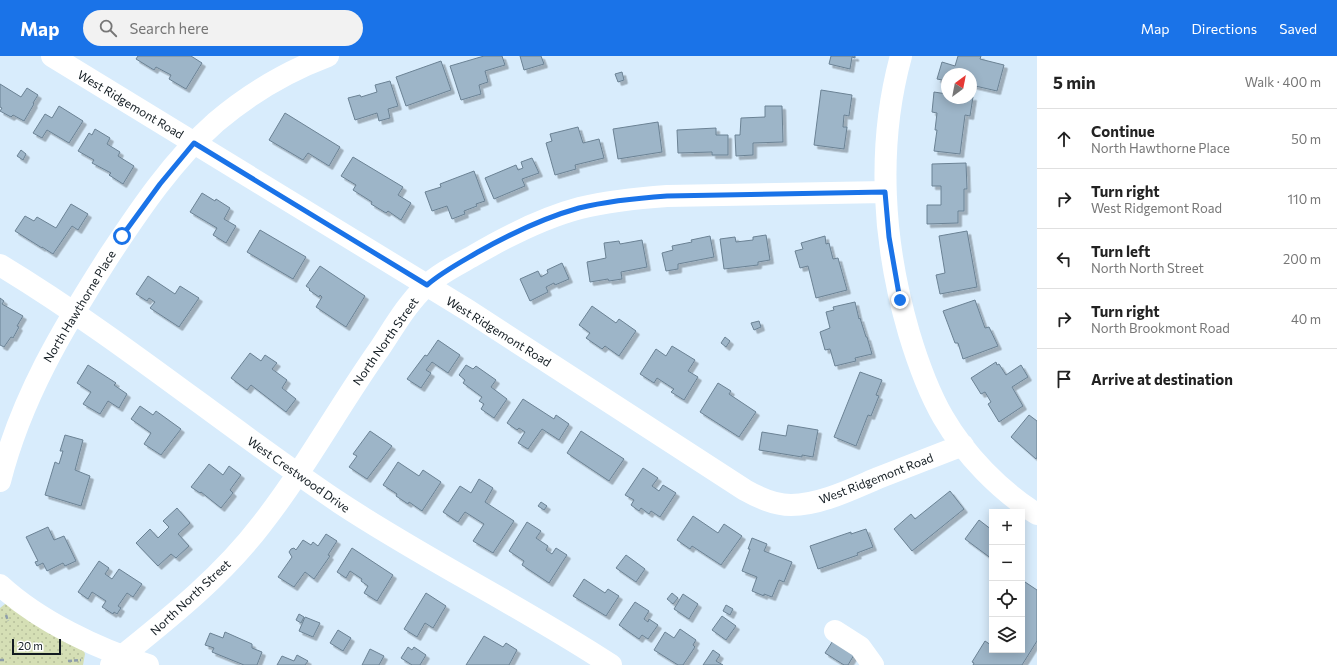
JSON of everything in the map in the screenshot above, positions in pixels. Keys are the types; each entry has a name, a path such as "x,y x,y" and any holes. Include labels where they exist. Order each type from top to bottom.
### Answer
{"street":[{"name":"West Ridgemont Road","path":"52,56 427,285 758,497 771,502 792,505 814,502 847,491 963,445"},
{"name":"North Hawthorne Place","path":"0,481 14,436 33,386 40,373 74,312 139,212 160,184 194,143 224,115 263,88 292,72 328,56"},
{"path":"901,56 895,80 890,112 885,192 889,237 895,276 900,300 913,345 934,399 950,428 982,468 1002,488 1037,514"},
{"name":"North North Street","path":"117,661 192,598 260,527 412,301 427,285 448,270 496,242 521,230 570,211 596,205 667,196 885,192"},
{"name":"West Crestwood Drive","path":"0,265 74,312 297,474 382,530 540,621 611,665"},
{"path":"0,584 11,594 54,623 93,644 117,661 148,665"},
{"path":"835,632 860,647 873,665"}],"path":[{"path":"0,660 6,660"},
{"path":"68,661 76,660"}],"green space":[{"path":"5,604 12,604 83,649 85,654 83,665 0,665 0,608"}],"building":[{"path":"138,56 191,56 202,63 186,89 169,79 171,75 156,67 154,70 136,59"},
{"path":"484,56 502,56 505,65 485,71 488,82 479,85 481,94 461,100 450,66"},
{"path":"520,56 541,56 544,64 524,70"},
{"path":"831,56 855,56 855,58 852,57 850,69 829,64"},
{"path":"958,56 981,56 980,59 1004,65 997,91 977,86 977,68 941,68 941,80 937,79 942,62 955,66"},
{"path":"441,61 451,90 406,106 396,77"},
{"path":"622,72 624,80 618,82 615,74"},
{"path":"390,81 398,106 388,109 390,118 379,121 377,113 355,120 348,98 360,95 361,97 377,92 375,85"},
{"path":"0,84 21,97 27,88 38,95 24,121 13,115 11,117 0,111 2,108 0,107"},
{"path":"821,90 852,95 849,116 844,115 843,127 847,127 844,149 814,145"},
{"path":"934,92 941,93 941,104 972,104 970,116 965,115 960,154 934,151 937,130 935,130 937,113 932,112"},
{"path":"59,106 83,121 69,143 47,130 42,138 33,133 45,114 52,118"},
{"path":"765,106 782,106 783,142 753,143 753,155 736,156 735,135 740,135 741,118 765,117"},
{"path":"285,113 340,147 329,166 308,153 303,160 269,140"},
{"path":"658,122 662,152 618,159 613,129"},
{"path":"578,127 583,143 599,139 604,158 575,165 576,169 555,175 546,143 552,141 550,134"},
{"path":"716,128 716,135 728,135 728,155 712,155 712,152 678,153 677,130"},
{"path":"95,129 110,138 107,144 120,152 118,156 134,166 123,184 109,175 111,173 92,163 94,160 78,151 89,133 92,135"},
{"path":"21,150 26,154 23,160 17,156"},
{"path":"353,157 403,187 398,195 411,203 401,220 388,211 386,213 371,204 372,202 353,190 356,185 341,176"},
{"path":"532,158 539,173 522,179 525,186 494,199 485,178 516,165 518,170 523,168 521,162"},
{"path":"966,163 967,189 964,189 964,211 958,211 958,223 927,224 927,205 941,205 941,186 932,186 932,164"},
{"path":"474,171 485,201 464,211 465,214 452,219 447,206 432,211 425,192 441,187 440,184"},
{"path":"202,193 215,201 216,199 230,208 224,219 236,226 226,243 213,235 217,228 190,212"},
{"path":"71,204 88,214 78,230 72,226 53,254 15,231 25,216 34,221 37,217 56,228"},
{"path":"260,230 306,257 293,279 247,252"},
{"path":"967,231 977,287 940,294 936,275 945,273 939,236"},
{"path":"766,235 770,260 758,262 758,265 724,269 720,239 735,237 736,242 753,240 753,237"},
{"path":"710,236 714,257 678,264 678,269 666,271 662,253 673,250 672,246 692,242 691,240"},
{"path":"825,236 826,244 829,243 833,259 838,258 847,290 816,298 808,266 800,268 795,251 803,249 801,243"},
{"path":"642,240 647,267 621,272 622,279 609,281 608,279 590,282 587,262 606,258 604,243 619,241 620,244"},
{"path":"562,263 569,279 546,287 548,292 530,301 520,279 538,271 541,277 548,273 547,270"},
{"path":"320,266 365,296 346,327 316,307 322,297 320,295 319,297 306,286"},
{"path":"148,276 175,294 180,286 199,298 179,327 150,308 155,302 149,298 147,301 136,294"},
{"path":"0,298 4,301 2,304 23,316 17,326 19,327 13,338 11,337 4,347 0,345"},
{"path":"975,300 985,328 989,327 998,346 963,359 958,343 955,343 943,311"},
{"path":"855,302 859,319 860,318 872,354 855,358 856,361 835,366 830,349 825,350 820,332 830,328 826,312 834,310 833,307"},
{"path":"592,306 616,323 619,319 636,331 619,356 605,346 602,349 586,338 590,333 579,325"},
{"path":"759,321 761,327 754,330 751,323"},
{"path":"725,337 730,341 726,347 721,343"},
{"path":"438,340 460,355 448,373 432,362 426,370 431,373 421,388 407,379 425,355 427,356"},
{"path":"672,346 695,360 688,371 698,377 684,400 671,392 674,389 657,378 654,383 640,374 656,349 666,356"},
{"path":"250,353 261,361 265,355 277,363 272,369 287,380 282,388 296,399 286,412 251,385 247,390 231,378"},
{"path":"996,362 1006,375 1021,365 1028,377 1012,387 1023,406 999,422 988,404 991,402 985,392 981,394 971,378"},
{"path":"88,365 116,383 114,385 127,394 119,408 108,401 100,414 83,404 91,392 77,383"},
{"path":"466,365 473,369 476,366 496,380 491,387 507,399 494,418 481,409 484,404 479,401 482,397 463,383 465,380 459,375"},
{"path":"860,372 882,380 876,395 879,396 871,416 868,415 856,446 834,437"},
{"path":"718,383 731,391 729,394 756,412 739,437 700,412"},
{"path":"523,399 554,419 556,415 569,424 559,440 542,429 528,449 518,443 525,432 519,428 517,430 507,423"},
{"path":"140,406 153,415 156,411 181,429 161,455 144,444 151,433 131,419"},
{"path":"1029,415 1037,421 1036,459 1011,437"},
{"path":"788,425 818,430 813,457 802,455 802,457 759,450 762,432 786,436"},
{"path":"370,431 392,446 367,479 349,467 357,456 353,454"},
{"path":"581,431 624,459 609,481 567,453"},
{"path":"65,435 83,440 75,470 90,476 81,506 45,495 55,462 59,464 63,451 60,451"},
{"path":"398,462 419,476 423,470 441,482 422,511 409,502 408,504 396,496 397,494 383,485"},
{"path":"209,464 223,475 229,466 241,475 230,490 233,493 221,508 201,492 200,493 191,487"},
{"path":"643,468 658,478 652,486 659,491 663,485 676,493 660,517 651,511 649,514 641,508 639,511 631,505 634,500 625,495"},
{"path":"479,479 493,488 485,502 514,521 493,553 473,541 484,524 465,512 458,522 443,512 460,486 471,493"},
{"path":"950,491 964,509 912,551 894,529 911,514 915,519"},
{"path":"541,502 547,506 544,510 538,506"},
{"path":"177,508 190,523 178,534 189,546 176,558 171,554 158,566 136,543 150,529 158,538 169,527 163,521"},
{"path":"693,516 718,533 724,524 742,536 721,565 692,546 690,549 677,540"},
{"path":"979,520 989,528 989,557 965,539"},
{"path":"527,522 541,531 536,538 548,546 546,550 552,554 556,548 567,555 549,583 522,565 524,561 509,551"},
{"path":"48,527 54,540 64,536 76,561 65,566 63,563 47,571 43,563 37,566 35,562 38,561 26,537"},
{"path":"866,529 873,547 857,553 858,555 818,569 810,546 851,532 851,534"},
{"path":"326,534 337,541 328,555 330,556 314,579 305,572 294,587 278,577 292,557 289,552 291,549 294,548 296,550 303,540 311,545 313,542 318,546"},
{"path":"752,538 767,544 764,551 792,562 784,582 779,580 772,597 764,594 764,596 752,591 757,577 742,571 750,549 748,549"},
{"path":"352,548 393,575 377,601 364,593 368,586 361,581 362,579 350,571 346,578 337,572"},
{"path":"626,555 645,569 636,582 616,568"},
{"path":"99,561 109,568 105,574 112,579 119,569 142,584 133,597 127,593 118,606 121,608 117,614 114,612 113,614 102,607 106,601 92,592 88,599 78,592"},
{"path":"584,579 605,593 608,589 619,596 606,616 573,596"},
{"path":"1025,582 1037,590 1037,641 1022,665 973,665 974,663 972,662 985,641 989,644 989,653 1025,653"},
{"path":"426,593 446,606 433,628 425,623 417,637 404,629"},
{"path":"672,593 678,598 673,604 667,599"},
{"path":"683,594 698,604 689,619 674,609"},
{"path":"635,602 649,611 644,619 648,622 649,619 658,625 648,639 642,635 639,639 619,625"},
{"path":"726,605 733,609 730,615 723,611"},
{"path":"299,614 304,617 301,623 296,620"},
{"path":"722,616 736,626 726,640 712,630"},
{"path":"305,617 320,623 313,637 299,631"},
{"path":"680,629 696,640 693,645 695,647 683,665 678,665 654,650 665,632 674,638"},
{"path":"338,630 351,638 343,651 330,643"},
{"path":"225,632 252,644 252,648 262,652 257,665 244,665 212,652 214,648 205,645 210,633 223,638"},
{"path":"484,636 503,647 506,643 517,650 509,665 466,665"},
{"path":"836,636 857,650 848,665 844,665 825,653"},
{"path":"408,647 412,650 414,647 426,655 420,665 412,665 401,658"},
{"path":"370,649 384,656 379,665 362,665"},
{"path":"713,650 720,655 716,661 723,665 703,665"},
{"path":"297,655 308,661 305,665 277,665 282,656 294,661"}],"route":[{"path":"122,236 170,171 194,143 427,285 448,270 496,242 536,223 579,208 616,201 667,196 885,192 889,237 900,300"}]}
